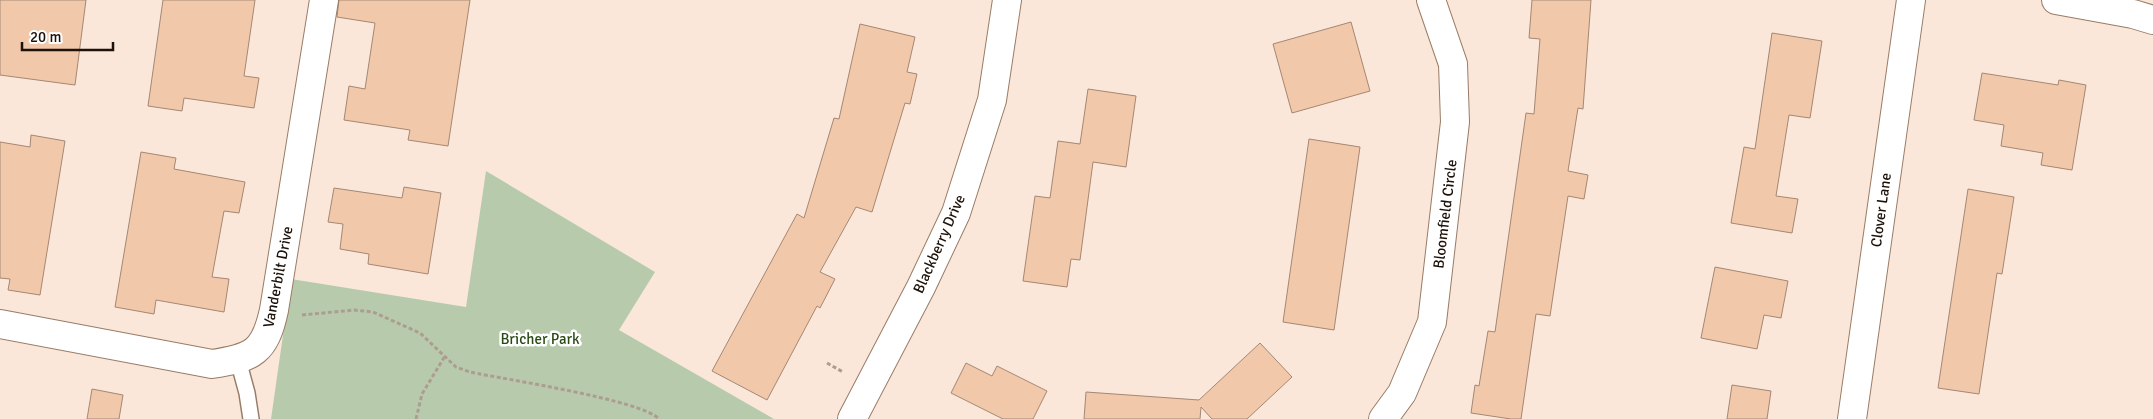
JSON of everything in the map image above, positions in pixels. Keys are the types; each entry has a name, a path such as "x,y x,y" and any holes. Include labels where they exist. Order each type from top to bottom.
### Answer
{"street":[{"name":"Vanderbilt Drive","path":"0,324 212,364 238,360 258,349 269,331 274,310 324,0"},
{"name":"Blackberry Drive","path":"852,419 956,213 992,100 1007,0"},
{"name":"Bloomfield Circle","path":"1382,419 1402,393 1432,322 1435,303 1455,122 1453,64 1430,0"},
{"name":"Clover Lane","path":"1852,419 1911,0"},
{"path":"2056,0 2133,14 2153,20"}],"lane":[{"path":"238,360 247,393 251,419"}],"path":[{"path":"274,310 302,315 354,310 374,312 420,333 456,366 470,372 621,402 637,407 658,419"},
{"path":"416,419 422,394 445,356"},
{"path":"827,363 843,372"}],"green space":[{"name":"Bricher Park","path":"486,171 655,272 619,330 774,419 271,419 291,279 466,307"}],"building":[{"path":"0,0 86,0 75,85 0,75"},
{"path":"163,0 255,0 244,76 259,78 254,108 184,98 182,111 148,106"},
{"path":"339,0 470,0 448,146 408,140 410,130 344,120 349,86 365,89 375,23 337,17"},
{"path":"1532,0 1591,0 1583,109 1578,108 1568,171 1588,175 1584,199 1568,196 1550,316 1536,314 1521,419 1511,419 1471,413 1475,385 1479,386 1488,331 1495,332 1526,113 1534,114 1540,39 1529,38"},
{"path":"1351,22 1370,91 1292,113 1273,44"},
{"path":"860,24 915,37 907,72 917,74 910,104 905,103 872,212 856,207 820,272 835,279 820,308 817,306 767,400 712,371 797,214 804,218 834,118 839,119"},
{"path":"1772,33 1822,41 1810,118 1789,115 1776,196 1798,199 1792,233 1731,223 1744,147 1755,149"},
{"path":"1982,73 2058,85 2059,80 2086,85 2072,170 2041,165 2043,153 2001,146 2004,125 1974,120"},
{"path":"1088,89 1136,96 1126,167 1093,162 1080,260 1071,259 1067,287 1023,281 1035,196 1050,198 1058,141 1080,144"},
{"path":"31,135 65,141 40,295 8,290 10,279 0,278 0,142 30,147"},
{"path":"1309,139 1360,147 1334,330 1283,322"},
{"path":"141,152 176,158 174,169 245,182 239,213 224,211 212,277 229,279 224,312 156,300 154,314 115,307"},
{"path":"404,187 441,193 428,274 368,264 369,254 340,249 343,224 328,222 334,188 402,198"},
{"path":"1968,189 2014,197 2002,274 1997,273 1979,394 1938,388"},
{"path":"1715,267 1788,281 1781,318 1764,315 1757,349 1701,338"},
{"path":"1260,343 1292,377 1247,419 1212,419 1201,407 1200,419 1084,419 1086,392 1199,400"},
{"path":"966,363 992,376 997,366 1047,391 1033,419 1003,419 951,393"},
{"path":"1732,385 1771,391 1767,419 1727,419"},
{"path":"92,389 123,395 119,419 87,419"}]}
